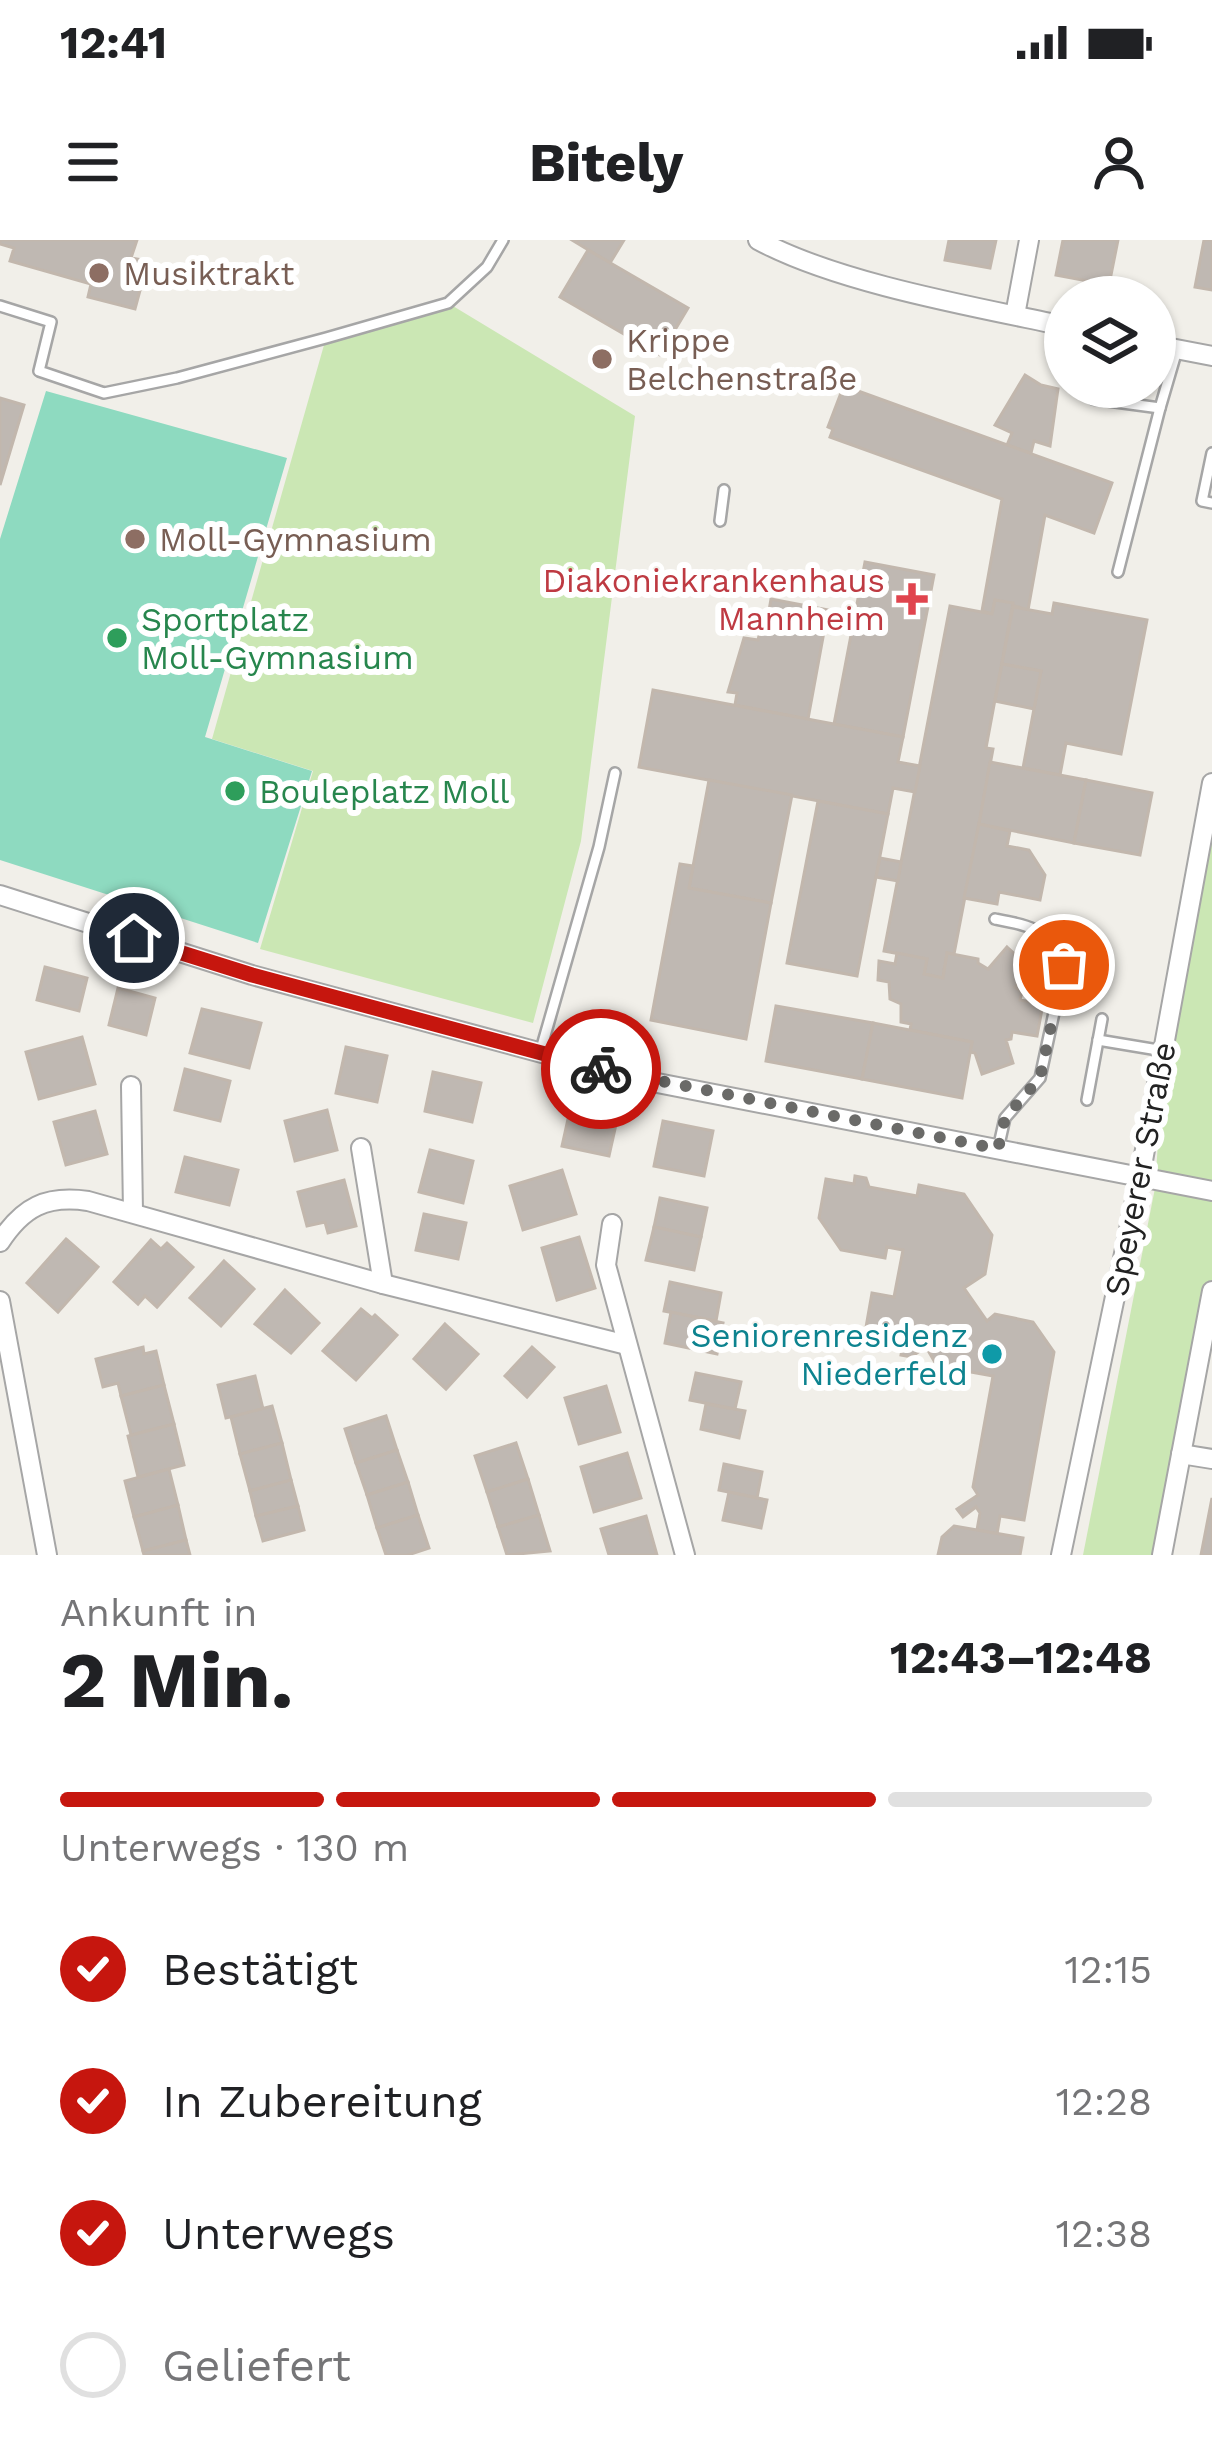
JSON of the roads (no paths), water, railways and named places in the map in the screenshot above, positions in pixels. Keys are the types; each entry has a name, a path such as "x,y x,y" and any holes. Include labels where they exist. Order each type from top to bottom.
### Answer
{"street":[{"path":"758,240 882,284 1044,321"},
{"path":"1015,315 1029,240"},
{"path":"1177,350 1212,356"},
{"name":"Speyerer Straße","path":"1061,1555 1140,1177 1212,782"},
{"path":"0,895 252,975 643,1080 1212,1191"},
{"path":"131,1086 133,1212"},
{"path":"361,1148 382,1284"},
{"path":"0,1242 26,1210 46,1200 65,1198 133,1212 382,1284 627,1345"},
{"path":"612,1224 606,1265 685,1555"},
{"path":"1162,1555 1180,1454 1204,1371 1212,1291"},
{"path":"0,1301 47,1555"},
{"path":"1180,1454 1212,1460"}],"lane":[{"path":"0,306 51,322 39,371 104,392 177,378 448,303 487,267 503,240"},
{"path":"1118,572 1160,408"},
{"path":"1212,453 1202,501 1212,503"},
{"path":"720,521 724,490"},
{"path":"540,1053 616,773"},
{"path":"995,919 1032,926 1048,936 1064,965 1040,1078 1005,1118 998,1149"},
{"path":"1088,1100 1102,1019"},
{"path":"1098,1040 1164,1052"}],"place":[{"name":"Musiktrakt","path":"99,273"},
{"name":"Krippe Belchenstraße","path":"602,359"},
{"name":"Moll-Gymnasium","path":"135,539"},
{"name":"Diakoniekrankenhaus Mannheim","path":"912,599"},
{"name":"Sportplatz Moll-Gymnasium","path":"117,638"},
{"name":"Bouleplatz Moll","path":"235,791"},
{"name":"Seniorenresidenz Niederfeld","path":"992,1354"}]}
